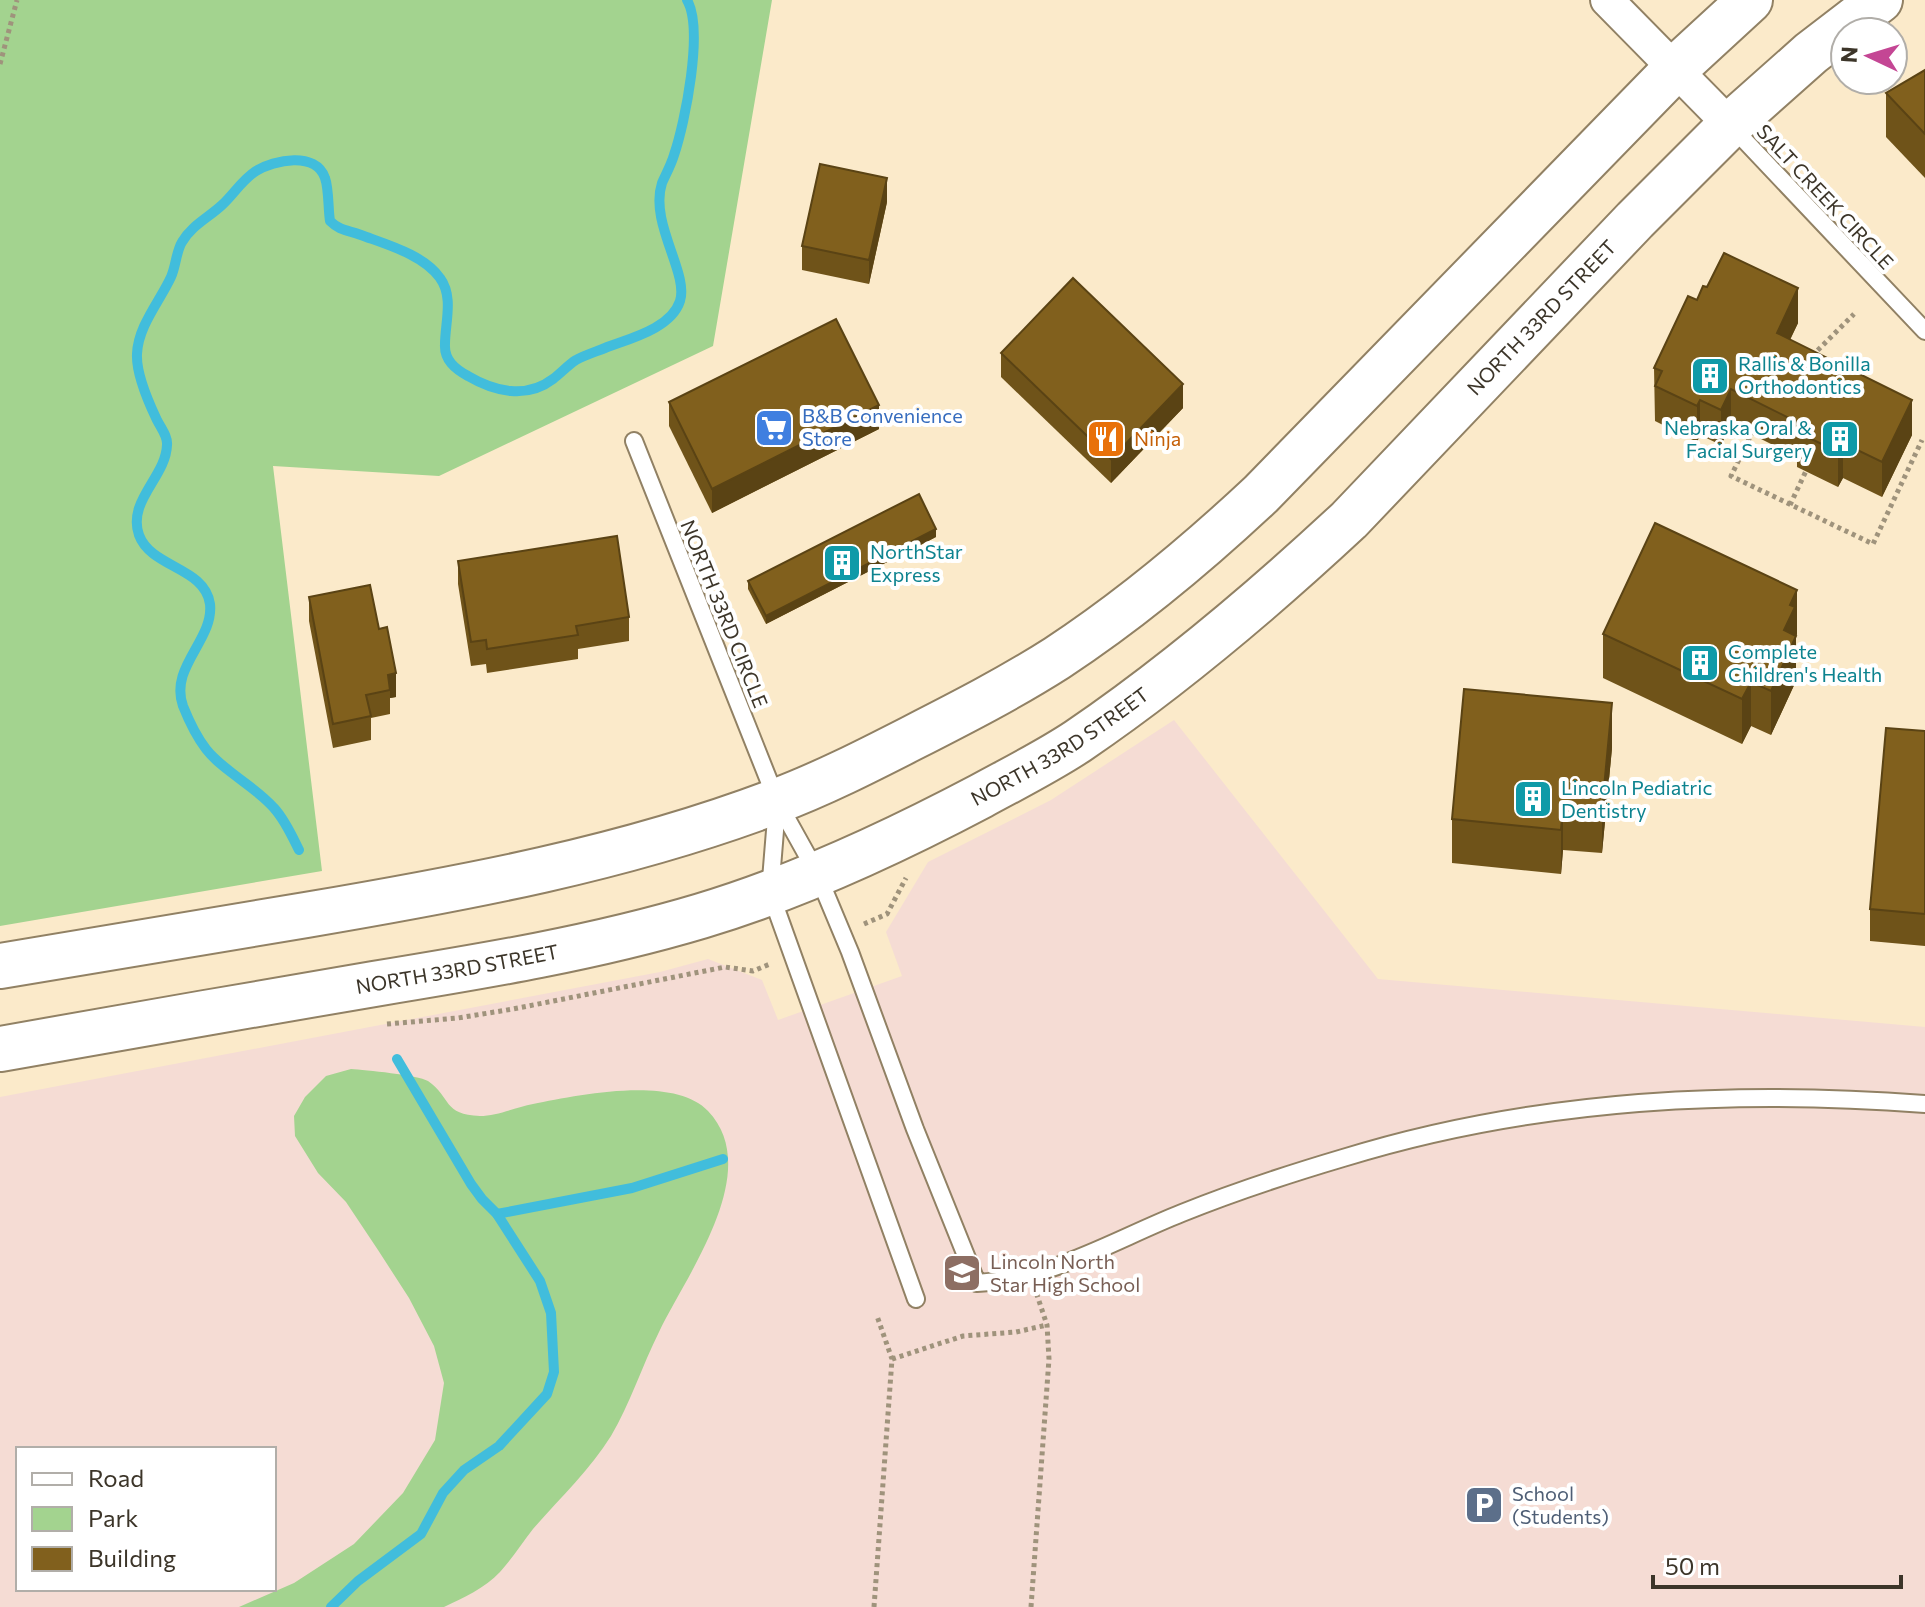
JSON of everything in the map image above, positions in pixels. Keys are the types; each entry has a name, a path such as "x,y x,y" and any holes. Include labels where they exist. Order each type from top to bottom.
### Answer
{"main road":[{"path":"0,966 523,875 699,828 777,801 898,745 977,704 1056,658 1201,550 1261,494 1675,69 1750,0"},
{"name":"NORTH 33RD STREET","path":"0,1049 544,954 700,916 817,873 930,823 1075,743 1158,683 1250,610 1349,520 1635,220 1730,125 1811,53 1880,0"}],"street":[{"path":"1607,0 1730,125"}],"lane":[{"name":"SALT CREEK CIRCLE","path":"1730,125 1925,331"},
{"name":"NORTH 33RD CIRCLE","path":"634,441 777,801 817,873 850,952 915,1129 977,1283 1030,1275"},
{"name":"NORTH 33RD CIRCLE","path":"770,892 777,801"},
{"path":"770,892 916,1299"},
{"path":"1030,1275 1102,1249 1179,1214 1345,1157 1521,1117 1596,1107 1730,1098 1803,1097 1925,1104"}],"path":[{"path":"0,64 17,0"},
{"path":"1811,356 1854,314"},
{"path":"1756,423 1731,476 1873,544 1922,440"},
{"path":"1790,505 1806,471"},
{"path":"1030,1275 1047,1325 1049,1359 1031,1607"},
{"path":"874,1607 892,1359 877,1316"},
{"path":"892,1359 963,1336 1016,1332 1047,1325"}],"shaded area":[{"name":"Lincoln North Star High School","path":"1174,720 1378,979 1925,1027 1925,1607 0,1607 0,1097 660,972 708,959 762,980 778,1020 902,976 886,932 928,862 1051,800"}],"green space":[{"path":"0,0 772,0 713,346 439,476 273,466 322,871 0,926"},
{"path":"351,1069 422,1079 435,1087 453,1109 480,1116 599,1093 673,1093 693,1100 708,1111 723,1135 728,1163 725,1192 715,1223 659,1332 611,1436 494,1578 444,1607 239,1607 294,1583 354,1544 403,1493 435,1440 444,1383 434,1346 409,1298 378,1250 346,1202 318,1173 295,1136 294,1116 305,1097 326,1076"}],"building":[{"path":"1925,70 1925,134 1889,96 1909,96 1909,79"},
{"path":"820,164 887,178 869,260 802,246"},
{"path":"1724,253 1798,288 1777,333 1912,400 1882,462 1843,443 1838,452 1797,432 1801,424 1731,389 1721,410 1700,400 1697,406 1655,386 1662,371 1654,368 1688,296 1697,300"},
{"path":"1073,278 1183,384 1111,459 1001,353"},
{"name":"B&B Convenience Store","path":"836,319 879,405 712,489 669,402"},
{"name":"NorthStar Express","path":"919,494 936,529 766,616 748,581"},
{"name":"Complete Children's Health","path":"1655,523 1797,590 1790,605 1795,607 1784,630 1796,636 1771,691 1751,682 1742,699 1603,634"},
{"path":"617,536 629,617 576,626 578,635 487,649 486,640 471,642 458,561"},
{"path":"370,585 379,629 387,627 396,673 388,675 390,690 366,695 371,716 333,724 309,597"},
{"name":"Lincoln Pediatric Dentistry","path":"1464,689 1612,703 1602,809 1563,806 1561,830 1452,819"},
{"path":"1886,728 1925,731 1925,914 1870,909"}],"waterway":[{"path":"299,850 274,808 213,757 193,728 180,692 186,666 206,630 210,604 198,582 154,554 139,535 138,511 161,468 167,442 140,379 138,344 145,324 171,277 180,246 190,231 256,171 283,161 313,164 325,178 330,221 341,229 415,257 440,278 448,302 445,350 455,367 478,382 500,389 522,391 543,385 579,358 658,326 668,319 680,301 679,276 664,231 659,198 678,140 691,76 694,32 687,0"},
{"path":"331,1607 358,1581 421,1534 443,1493 464,1470 499,1446 547,1394 554,1372 551,1313 540,1281 497,1214 471,1184 397,1059"},
{"path":"497,1214 632,1188 723,1159"}],"place":[{"name":"Rallis & Bonilla Orthodontics","path":"1710,376"},
{"name":"B&B Convenience Store","path":"774,428"},
{"name":"Ninja","path":"1106,439"},
{"name":"Nebraska Oral & Facial Surgery","path":"1840,439"},
{"name":"NorthStar Express","path":"842,563"},
{"name":"Complete Children's Health","path":"1700,663"},
{"name":"Lincoln Pediatric Dentistry","path":"1533,799"},
{"name":"Lincoln North Star High School","path":"962,1273"},
{"name":"School (Students)","path":"1484,1505"}]}
